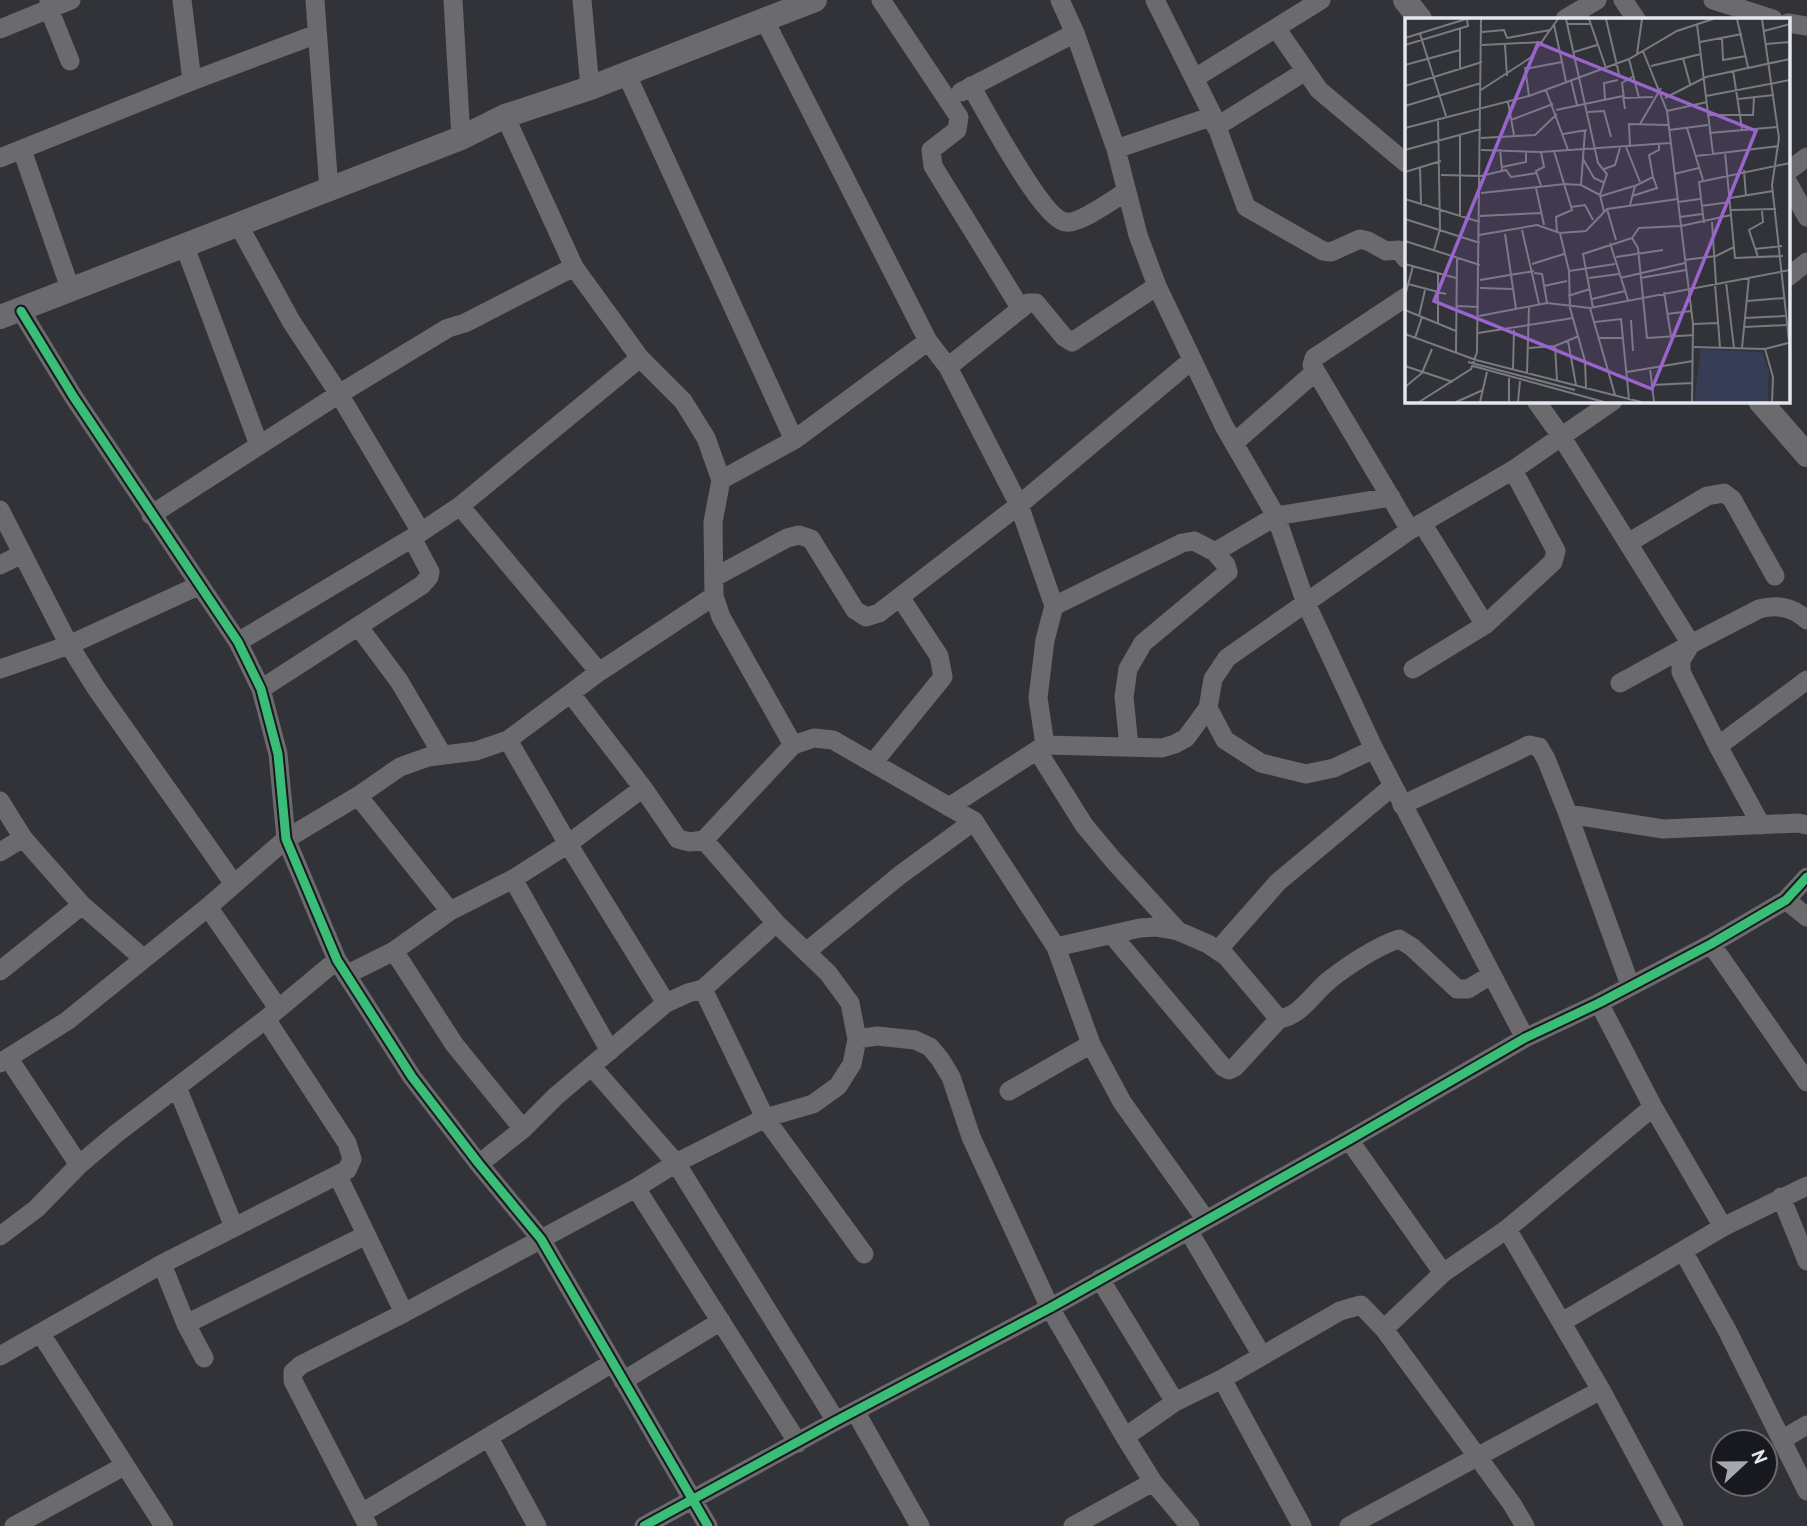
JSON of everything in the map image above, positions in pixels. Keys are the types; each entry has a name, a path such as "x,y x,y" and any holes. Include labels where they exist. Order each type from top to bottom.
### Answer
{"street":[{"path":"0,29 49,4 71,0"},
{"path":"182,0 192,81"},
{"path":"315,0 328,190"},
{"path":"453,0 461,138"},
{"path":"582,0 590,88"},
{"path":"708,1526 541,1239 412,1077 342,968 286,839 278,754 261,689 238,642 73,396 11,314 461,138 506,116 590,88 816,0"},
{"path":"881,0 959,117 957,130 931,150 933,166 1021,309"},
{"path":"1060,0 1116,149 1138,236 1157,286 1234,443 1276,516 1305,601 1374,749 1525,1038"},
{"path":"1155,0 1214,121 1246,207 1323,251 1331,252 1360,239 1386,251 1399,250 1405,258"},
{"path":"1195,78 1321,0"},
{"path":"1405,0 1419,18"},
{"path":"1567,18 1597,0"},
{"path":"1623,0 1635,18"},
{"path":"1713,0 1770,18"},
{"path":"49,4 70,61"},
{"path":"765,21 928,341 948,367 1019,505 1054,606 1045,640 1038,698 1041,748 1084,825 1178,931"},
{"path":"1276,28 1319,90 1405,162"},
{"path":"947,99 1074,33"},
{"path":"0,158 317,34"},
{"path":"1116,149 1214,121 1304,72"},
{"path":"626,73 794,440"},
{"path":"971,86 1033,189 1058,219 1067,223 1078,220 1127,191"},
{"path":"506,116 574,267 640,358 683,401 706,438 721,480 713,522 714,586 721,617 793,745"},
{"path":"22,150 71,291"},
{"path":"1790,170 1807,157"},
{"path":"1790,187 1807,217"},
{"path":"239,226 291,321 338,394 416,535 430,572 429,578 422,585 261,689"},
{"path":"186,247 259,445"},
{"path":"1790,275 1807,262"},
{"path":"152,515 338,394 448,328 465,323 574,267"},
{"path":"948,367 1028,303 1036,303 1063,337 1072,342 1157,286"},
{"path":"1405,299 1314,358 1312,365 1391,497 1416,526 1485,625"},
{"path":"721,480 794,440 928,341"},
{"path":"238,642 460,506 640,358"},
{"path":"79,1165 4,1061 66,1021 208,907 286,839 400,767 442,754 476,751 508,740 714,586 787,538 799,535 811,539 855,610 866,617 879,613 1019,505 1192,360"},
{"path":"1234,443 1315,372"},
{"path":"1537,402 1691,644"},
{"path":"949,807 1041,748 1162,748 1186,738 1208,708 1213,679 1227,658 1416,526 1513,470 1611,402"},
{"path":"1761,402 1807,455"},
{"path":"1413,669 1485,625 1553,562 1556,551 1513,470"},
{"path":"1628,543 1707,496 1724,493 1732,499 1775,576"},
{"path":"1214,552 1276,516 1391,497"},
{"path":"460,506 599,672"},
{"path":"0,510 69,645 96,688 234,884"},
{"path":"1054,606 1182,543 1194,541 1214,552 1226,565 1228,572 1143,643 1128,669 1124,697 1129,746"},
{"path":"0,565 22,554"},
{"path":"0,669 69,645 200,585"},
{"path":"873,763 943,677 939,656 900,597"},
{"path":"1620,683 1691,644 1770,606 1799,612 1807,620"},
{"path":"358,626 399,681 442,754"},
{"path":"1691,644 1681,660 1681,672 1761,825"},
{"path":"1718,746 1807,680"},
{"path":"571,694 643,788 678,839 690,842 704,840 793,745 814,738 833,740 974,821 1056,947 1091,1044 1122,1102 1206,1220"},
{"path":"1208,708 1225,740 1261,763 1306,774 1334,768 1374,749"},
{"path":"508,740 568,844 666,1003"},
{"path":"1402,806 1529,746 1539,747 1568,814 1630,985"},
{"path":"1218,950 1278,882 1393,786"},
{"path":"0,1236 36,1209 79,1165 272,1013 342,968 394,951 450,911 513,879 568,844 643,788"},
{"path":"358,796 450,911"},
{"path":"0,801 23,838 82,905 144,959"},
{"path":"1568,814 1664,829 1798,822 1807,825"},
{"path":"806,951 900,875 974,821"},
{"path":"0,852 23,838"},
{"path":"612,1363 489,1438 365,1520 293,1381 293,1372 301,1364 404,1313 636,1188 676,1163 765,1118 813,1104 838,1086 852,1064 857,1039 850,1003 828,973 776,923 704,840"},
{"path":"645,1526 1050,1308 1525,1038 1712,944 1786,900 1807,877"},
{"path":"513,879 610,1051"},
{"path":"1786,900 1807,917"},
{"path":"0,971 82,905"},
{"path":"0,1356 162,1264 348,1170 352,1158 347,1143 208,907"},
{"path":"479,1164 523,1129 556,1096 666,1003 703,989 776,923"},
{"path":"1056,947 1140,928 1156,927 1178,931 1208,944 1226,956 1279,1019"},
{"path":"1113,936 1223,1068 1230,1070 1235,1068 1279,1019 1290,1018 1329,980 1386,943 1399,939 1412,947 1457,989 1468,989 1491,975"},
{"path":"1712,944 1807,1082"},
{"path":"394,951 454,1044 523,1129"},
{"path":"703,989 765,1118 864,1254"},
{"path":"1599,1003 1653,1107 1723,1227"},
{"path":"857,1039 877,1036 915,1040 930,1047 940,1059 951,1077 971,1137 1050,1308 1153,1482 1190,1526"},
{"path":"1009,1091 1091,1044"},
{"path":"592,1067 676,1163 836,1421"},
{"path":"177,1087 233,1227"},
{"path":"1384,1329 1443,1273 1507,1229 1653,1107"},
{"path":"1349,1140 1443,1273"},
{"path":"338,1176 404,1313"},
{"path":"1562,1322 1723,1227 1807,1186"},
{"path":"636,1188 798,1443"},
{"path":"1781,1197 1807,1261"},
{"path":"1507,1229 1601,1390 1674,1526"},
{"path":"1188,1230 1261,1354"},
{"path":"186,1324 366,1235"},
{"path":"1683,1251 1727,1330 1807,1491"},
{"path":"162,1264 186,1324 204,1358"},
{"path":"1100,1279 1175,1402"},
{"path":"1125,1437 1175,1402 1222,1379 1261,1354 1340,1311 1361,1305 1384,1329 1479,1457 1525,1526"},
{"path":"623,1381 721,1321"},
{"path":"41,1334 164,1526"},
{"path":"1222,1379 1302,1526"},
{"path":"1349,1526 1601,1390"},
{"path":"855,1411 920,1526"},
{"path":"1783,1439 1807,1425"},
{"path":"489,1438 537,1526"},
{"path":"21,1524 124,1465"},
{"path":"1073,1526 1153,1482"}],"cycle path":[{"path":"21,311 73,396 238,642 261,689 278,754 286,839 337,960 412,1077 541,1239 708,1526"},
{"path":"644,1526 1050,1308 1525,1038 1599,1003 1711,944 1786,900 1807,877"}]}
